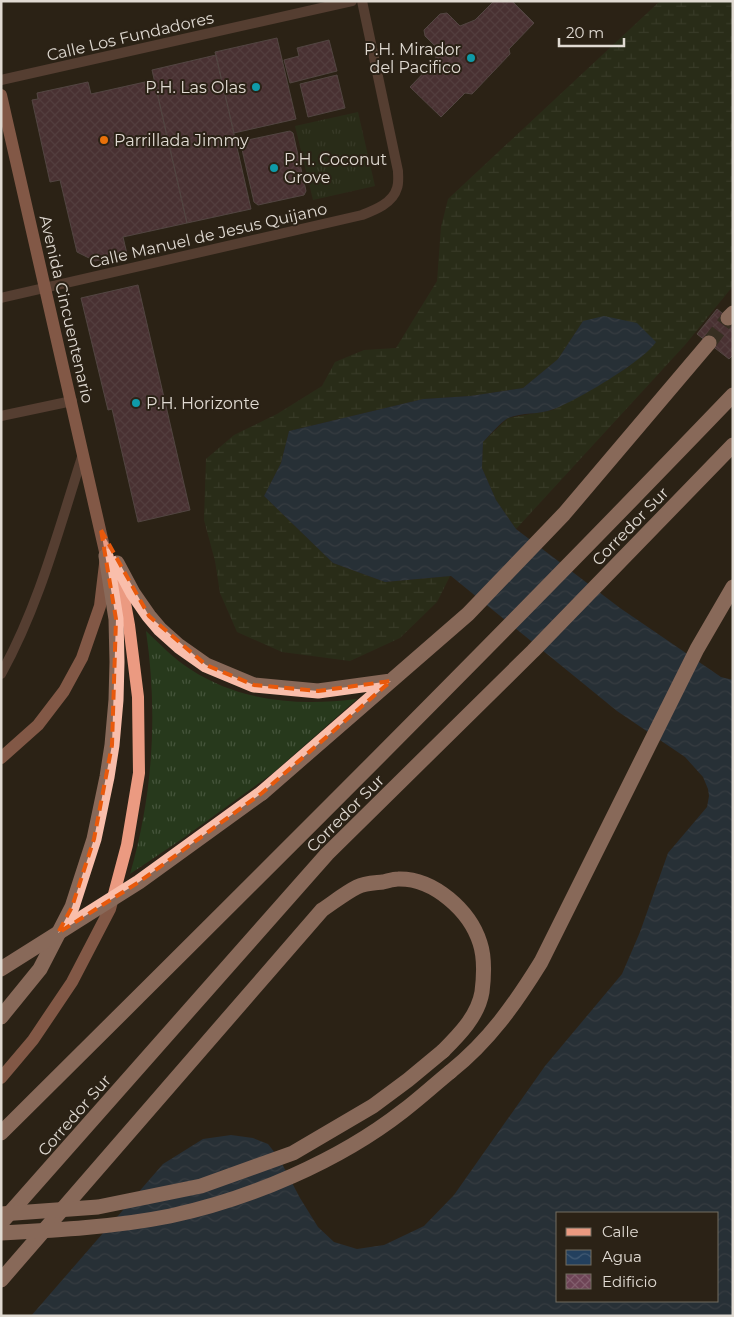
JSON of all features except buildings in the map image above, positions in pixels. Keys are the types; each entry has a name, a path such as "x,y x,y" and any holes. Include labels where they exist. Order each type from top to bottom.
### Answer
{"highway":[{"path":"1,969 139,882 262,792 468,614 564,514 709,343"},
{"name":"Corredor Sur","path":"1,1133 302,835 575,559 733,395"},
{"name":"Corredor Sur","path":"1,1223 327,854 533,651 733,446"},
{"path":"112,560 149,616 160,629 179,646 206,665 254,685 318,691 391,681"},
{"path":"1,1018 40,969 72,906 94,839 111,753 116,681 116,619 112,560"},
{"path":"1,1232 120,1224 171,1216 243,1195 298,1173 348,1147 402,1112 478,1049 514,1005 541,962 697,649 733,587"},
{"path":"1,1214 98,1207 201,1186 293,1153 373,1106 442,1051 466,1026 482,993 484,963 480,943 471,922 458,906 441,893 422,884 399,879 358,886 322,910 1,1280"}],"main road":[{"name":"Avenida Cincuentenario","path":"1,95 100,530 112,560 129,625 138,697 139,772 127,845 110,909 72,982 33,1040 1,1078"},
{"path":"1,758 38,725 64,691 82,658 100,606 112,560"}],"street":[{"name":"Calle Los Fundadores","path":"1,80 352,1"},
{"name":"Calle Manuel de Jesus Quijano","path":"1,298 362,215 376,210 389,200 398,188 398,171 362,1"},
{"path":"1,416 72,401"},
{"path":"1,674 18,644 38,591 83,453"}],"highlighted area":[{"path":"101,530 149,616 206,665 254,685 318,691 391,681 262,793 139,882 58,933 72,907 94,839 112,745 116,619"}],"green space":[{"path":"660,1 733,1 733,286 685,345 516,529 496,500 482,468 483,442 508,418 553,410 630,366 583,321 558,359 523,388 470,396 423,399 289,431 281,463 264,496 333,563 385,582 450,576 437,602 400,638 350,661 282,652 237,632 220,593 215,561 204,520 206,459 234,435 277,414 322,386 335,362 364,350 396,348 437,281 441,227 448,199"},
{"path":"358,112 375,186 313,200 295,126"},
{"path":"146,631 184,665 229,689 270,699 292,701 313,702 357,699 273,773 130,874 144,814 151,754 152,692"}],"water":[{"path":"604,316 637,323 656,342 638,359 609,380 578,398 549,411 519,415 505,420 483,442 482,468 496,500 516,529 620,608 721,677 733,680 733,1316 31,1316 163,1164 203,1139 231,1135 253,1138 268,1144 279,1158 318,1227 334,1242 357,1249 384,1245 424,1226 454,1195 545,1066 622,974 640,932 668,853 707,807 709,796 703,777 685,757 617,711 451,576 385,582 333,563 264,496 281,463 289,431 423,399 470,396 523,388 558,359 583,321"}],"tunnel":[{"path":"709,343 728,318"}],"place":[{"name":"P.H. Mirador del Pacifico","path":"471,58"},
{"name":"P.H. Las Olas","path":"256,87"},
{"name":"Parrillada Jimmy","path":"104,140"},
{"name":"P.H. Coconut Grove","path":"274,168"},
{"name":"P.H. Horizonte","path":"136,403"}]}
